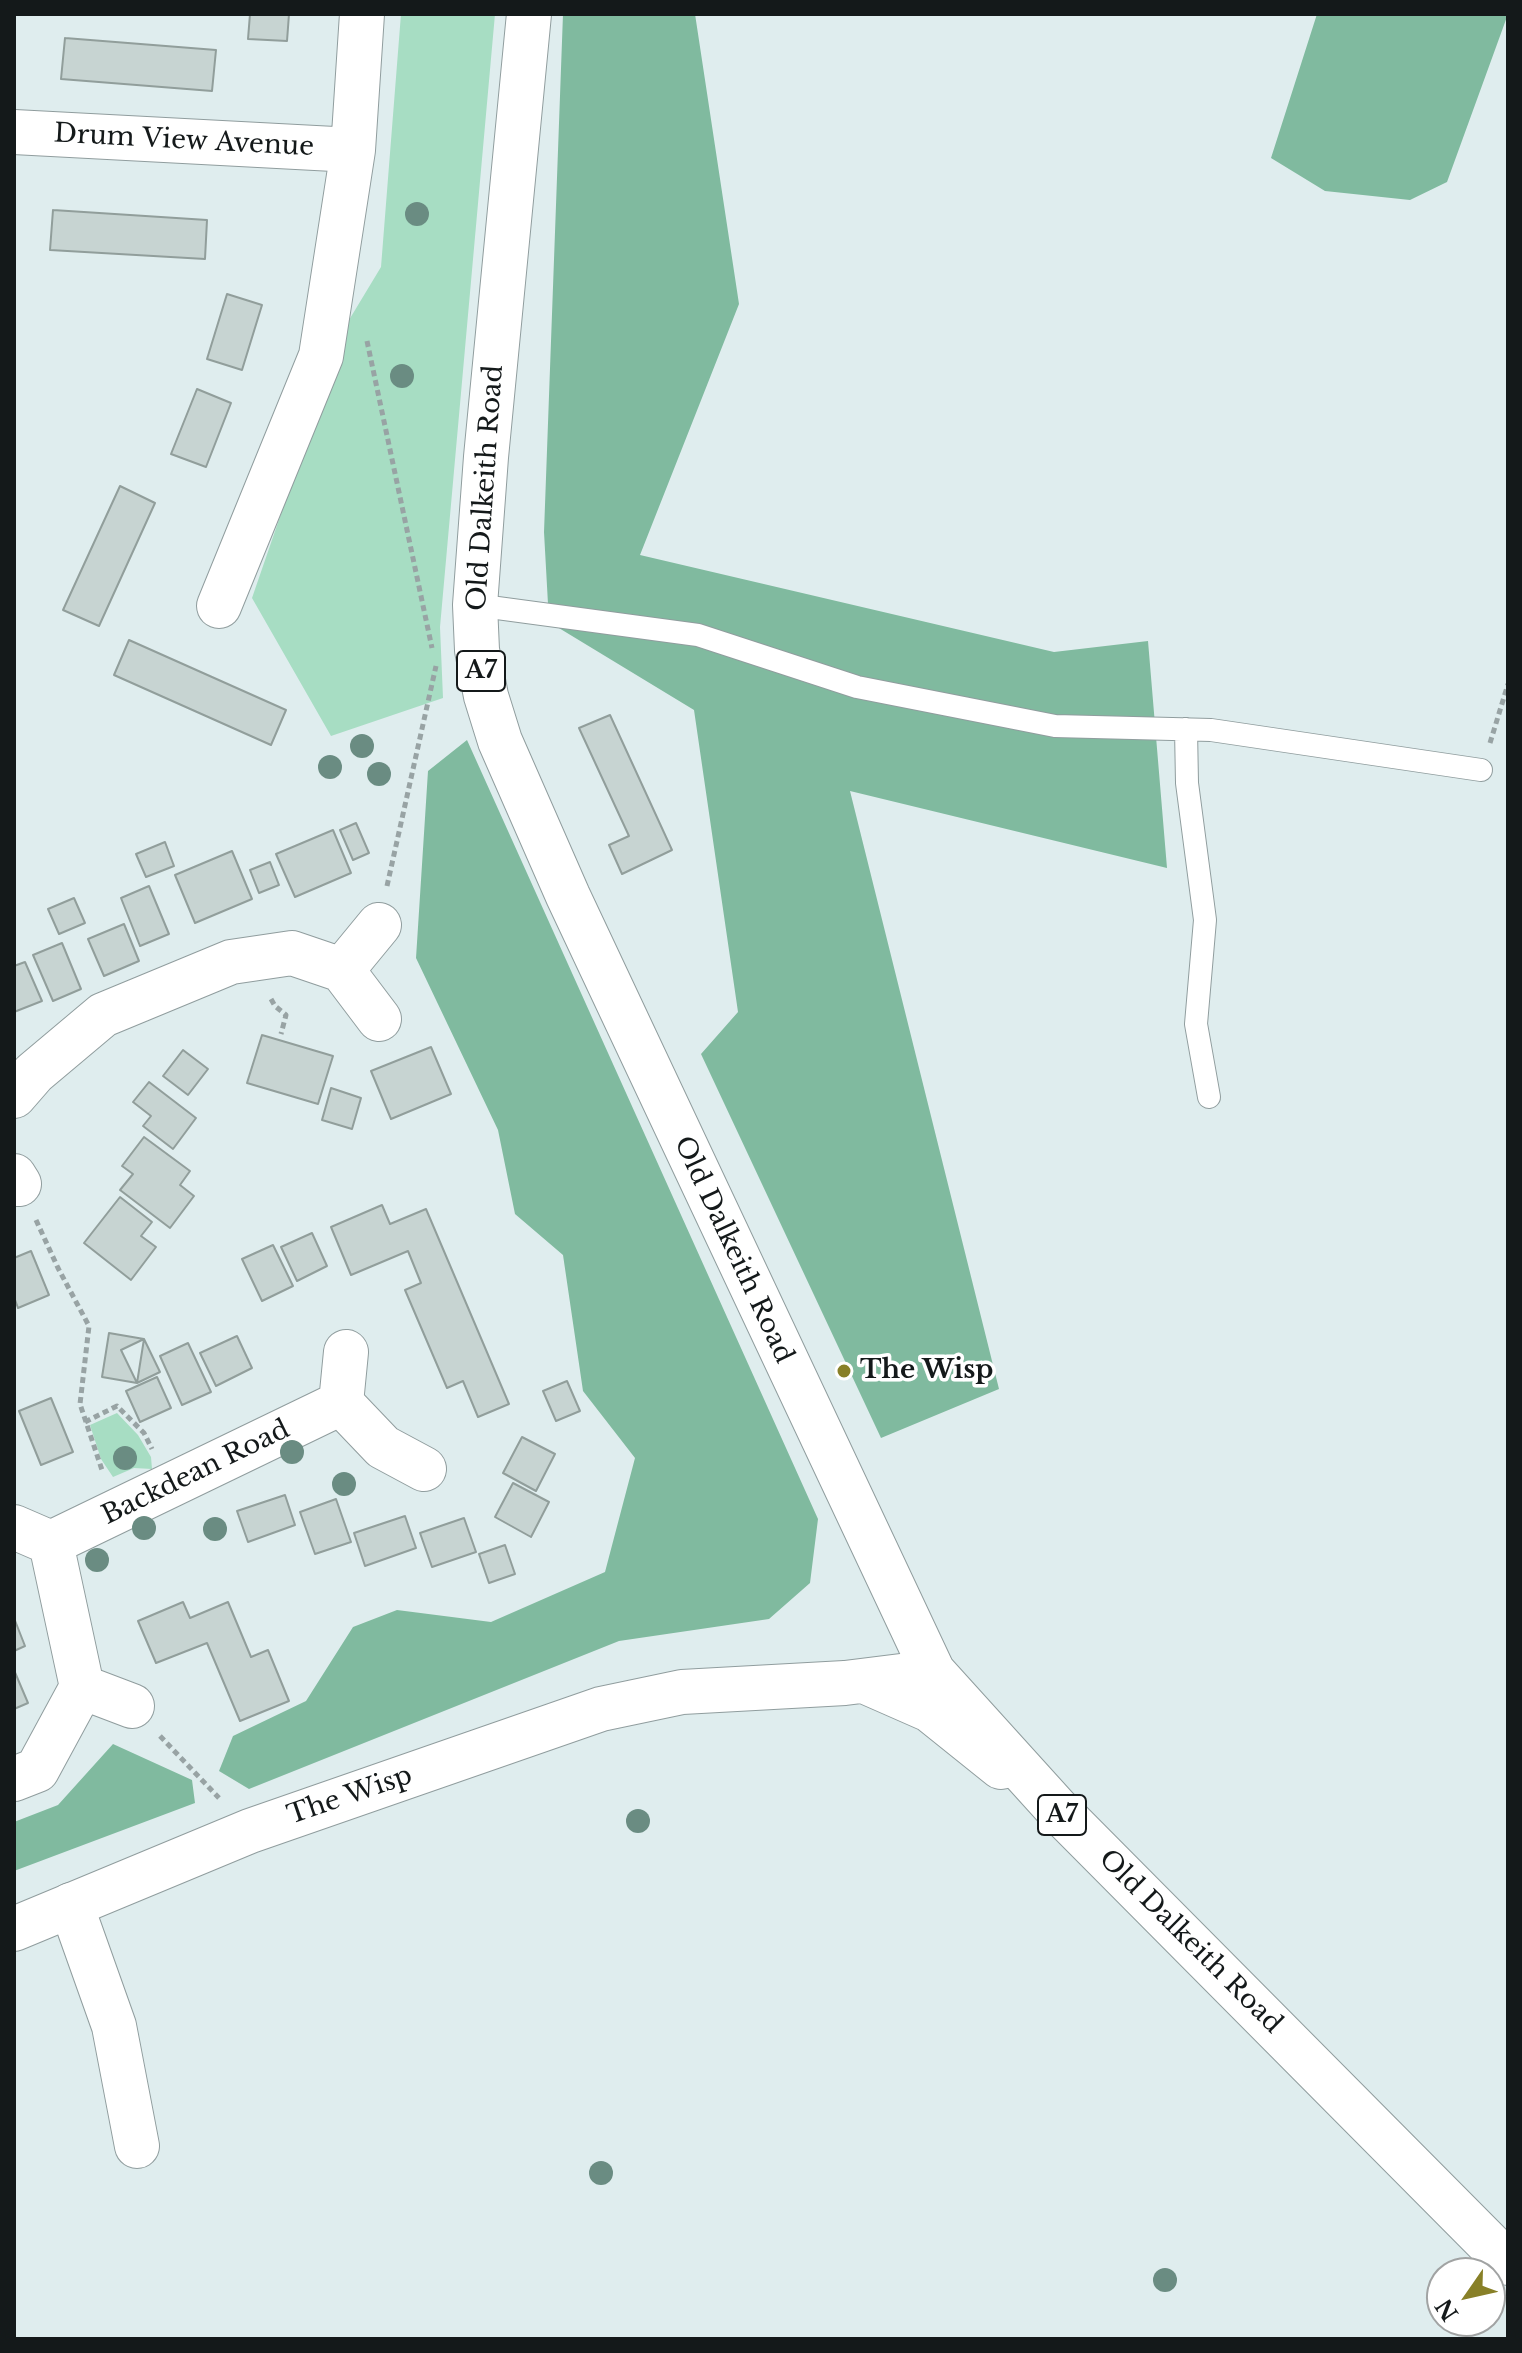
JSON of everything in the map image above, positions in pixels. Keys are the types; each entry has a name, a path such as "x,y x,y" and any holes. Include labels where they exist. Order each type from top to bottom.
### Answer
{"street":[{"path":"219,606 321,356 353,150 362,14"},
{"name":"Old Dalkeith Road","path":"529,14 475,605 477,650 486,696 500,741 586,936 933,1672 1057,1809 1508,2263"},
{"name":"Drum View Avenue","path":"14,132 353,150"},
{"path":"342,970 379,925"},
{"path":"14,1096 34,1073 103,1015 231,962 292,953 342,970 379,1019"},
{"path":"346,1352 341,1403 383,1447 424,1469"},
{"name":"Backdean Road","path":"82,1687 33,1535 123,1509 341,1403"},
{"name":"The Wisp","path":"14,1929 250,1831 601,1709 682,1692 864,1681 933,1672"},
{"path":"864,1681 930,1710 994,1759 1208,1979 1295,2048"},
{"path":"14,1779 37,1770 82,1687 132,1706"},
{"path":"71,1905 114,2026 137,2146"}],"lane":[{"path":"475,605 698,635 857,687 1055,726 1211,730 1481,770"},
{"path":"1186,729 1187,783 1205,920 1196,1024 1209,1097"}],"path":[{"path":"365,331 436,667 379,925"},
{"path":"17,1180 89,1326 80,1404 107,1483 123,1509"},
{"path":"85,1422 117,1406 144,1433 171,1486"},
{"path":"132,1706 250,1831"}],"green space":[{"path":"401,14 495,14 440,627 443,698 331,736 252,598 346,325 381,267"},
{"path":"563,14 695,14 739,304 640,555 1054,652 1148,641 1167,868 850,791 999,1389 881,1438 701,1054 738,1012 694,710 549,622 544,532"},
{"path":"1317,14 1508,14 1447,182 1410,200 1325,191 1271,158"},
{"path":"467,740 818,1519 810,1583 769,1619 619,1641 249,1789 219,1771 233,1736 306,1701 353,1627 397,1610 491,1622 605,1572 635,1458 583,1391 563,1255 515,1214 498,1130 416,958 428,771"},
{"path":"117,1413 138,1435 151,1457 152,1469 134,1468 113,1477 101,1459 90,1425"},
{"path":"113,1744 192,1780 195,1803 14,1871 14,1822 58,1805"}],"building":[{"path":"250,14 289,14 287,41 248,39"},
{"path":"65,38 216,50 212,91 61,79"},
{"path":"53,210 207,220 205,259 50,250"},
{"path":"227,294 262,305 242,370 207,359"},
{"path":"197,389 231,403 206,467 171,454"},
{"path":"120,486 155,503 99,626 63,610"},
{"path":"129,640 286,710 271,745 114,675"},
{"path":"610,715 672,850 622,874 609,845 629,836 579,728"},
{"path":"356,823 369,853 353,860 340,830"},
{"path":"333,830 351,873 295,897 276,854"},
{"path":"165,842 174,866 146,877 136,854"},
{"path":"232,851 252,899 195,923 175,875"},
{"path":"270,862 279,885 259,893 250,870"},
{"path":"149,886 169,934 140,946 121,898"},
{"path":"74,898 85,923 59,934 48,909"},
{"path":"124,924 139,961 104,976 88,939"},
{"path":"62,943 81,989 53,1001 33,955"},
{"path":"25,962 42,1001 14,1012 14,966"},
{"path":"262,1035 333,1056 318,1104 247,1083"},
{"path":"431,1047 451,1094 391,1119 371,1071"},
{"path":"183,1050 208,1069 188,1095 163,1076"},
{"path":"149,1082 196,1118 173,1149 143,1126 151,1116 133,1102"},
{"path":"331,1088 361,1098 352,1129 322,1120"},
{"path":"144,1137 190,1171 180,1185 194,1196 170,1228 120,1190 133,1174 122,1166"},
{"path":"120,1197 152,1222 141,1236 156,1247 131,1280 84,1243"},
{"path":"382,1205 390,1224 426,1209 509,1404 478,1417 463,1381 447,1388 405,1290 421,1283 408,1251 351,1275 331,1227"},
{"path":"312,1233 327,1266 297,1281 281,1247"},
{"path":"273,1245 293,1286 262,1301 242,1259"},
{"path":"31,1251 49,1295 18,1308 14,1297 14,1258"},
{"path":"109,1333 144,1339 137,1383 102,1377"},
{"path":"237,1336 252,1368 216,1386 200,1353"},
{"path":"144,1339 160,1372 137,1383 121,1350"},
{"path":"188,1343 211,1392 182,1405 160,1356"},
{"path":"157,1377 171,1408 140,1422 126,1391"},
{"path":"567,1381 580,1411 556,1421 543,1391"},
{"path":"51,1398 73,1452 41,1465 19,1411"},
{"path":"522,1437 555,1454 536,1491 503,1473"},
{"path":"513,1483 549,1502 531,1537 495,1517"},
{"path":"285,1495 295,1525 248,1542 237,1511"},
{"path":"336,1499 351,1542 315,1554 300,1512"},
{"path":"405,1516 416,1548 365,1566 354,1533"},
{"path":"464,1518 476,1552 432,1567 420,1533"},
{"path":"505,1545 515,1574 489,1583 479,1554"},
{"path":"183,1602 190,1618 228,1602 251,1657 268,1650 289,1701 240,1721 207,1643 156,1663 138,1621"},
{"path":"14,1618 25,1646 14,1651"},
{"path":"14,1670 28,1703 14,1709"}],"place":[{"name":"The Wisp","path":"844,1371"}]}
